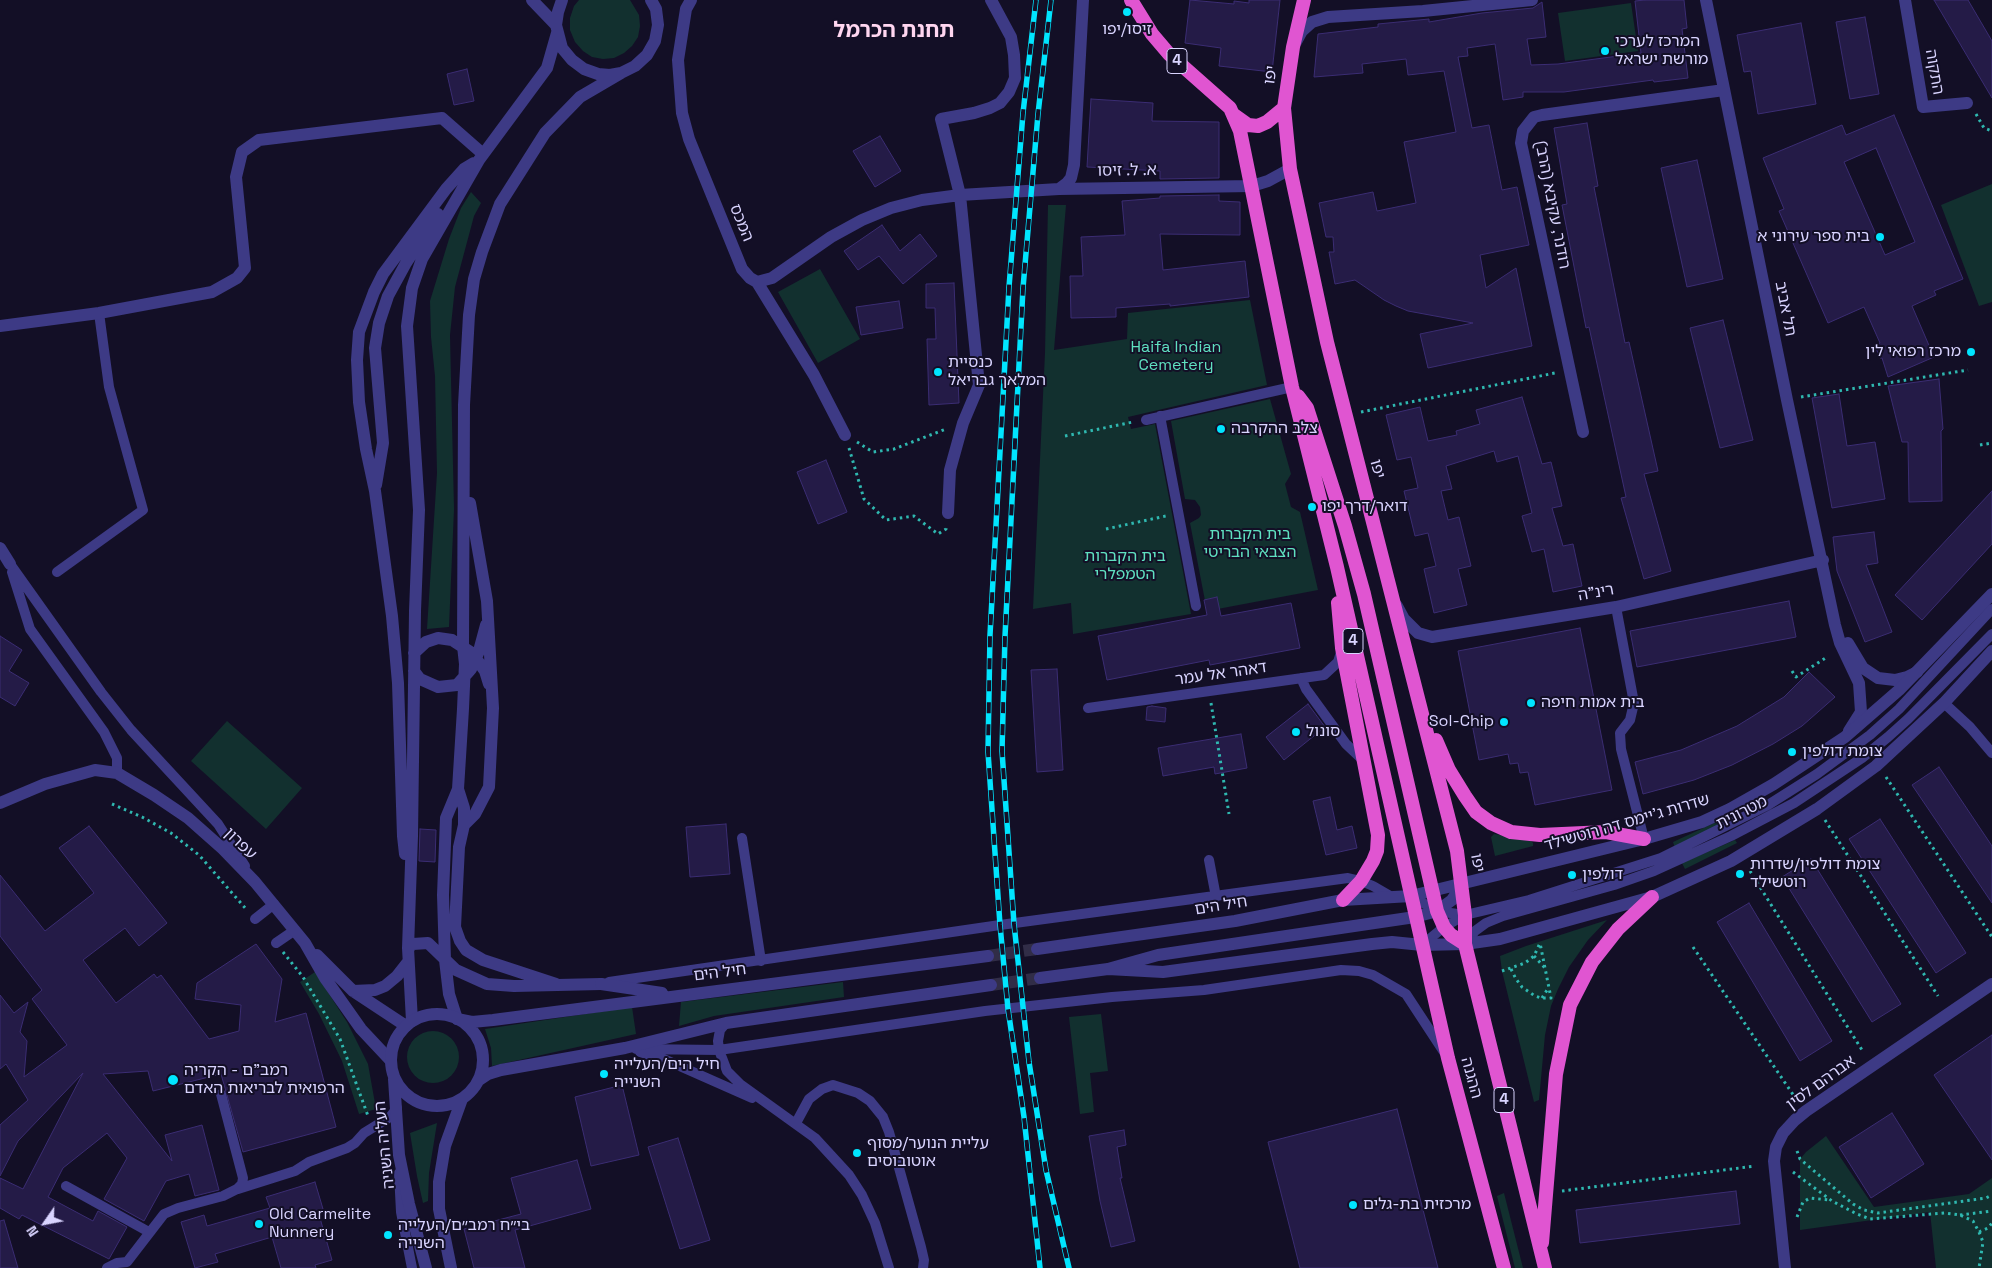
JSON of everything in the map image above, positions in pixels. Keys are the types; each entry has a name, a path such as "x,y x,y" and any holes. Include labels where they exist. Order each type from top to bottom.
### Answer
{"highway":[{"name":"4","path":"1131,0 1148,28 1170,54 1225,102 1234,114 1244,144 1292,388 1337,567 1410,896"},
{"name":"יפו","path":"1304,0 1293,47 1284,108 1290,169 1345,416 1393,596 1457,851 1466,915 1465,944"},
{"path":"1234,114 1248,125 1258,126 1268,122 1284,108"},
{"path":"1292,388 1307,408 1347,534 1366,604 1438,911 1444,927 1451,935 1465,944"},
{"path":"1337,567 1342,648 1378,835 1377,851 1361,881 1343,900"},
{"path":"1418,696 1449,770 1476,812 1491,823 1511,832 1540,835 1606,832 1644,839"},
{"name":"ההגנה","path":"1410,896 1448,1058 1504,1268"},
{"path":"1543,1262 1556,1074 1570,1005 1592,962 1618,929 1652,897"},
{"name":"ההגנה","path":"1465,944 1543,1262"}],"street":[{"path":"532,0 557,29 562,48 572,60 584,69 598,74 621,73"},
{"path":"375,491 383,443 375,348 379,323 388,296 406,263 454,190 547,68 562,0"},
{"path":"651,0 656,9 658,25"},
{"path":"457,1019 449,994 445,960 443,896 446,818 458,789 465,664 463,646 464,405 469,315 474,279 500,204 546,133 580,97 635,66 648,55 655,41 658,25 657,0"},
{"name":"המכס","path":"691,0 686,9 678,60 682,113 689,138 742,269 750,278 757,282 814,376 846,435"},
{"path":"948,513 950,470 963,423 979,385 960,195 941,119 974,114 1000,103 1010,92 1015,78 1011,37 991,0"},
{"path":"1059,188 1067,184 1071,178 1074,165 1082,0"},
{"path":"1293,47 1307,26 1321,18 1423,12 1532,0"},
{"name":"תל אביב","path":"1706,0 1787,400 1823,560 1835,624 1840,644 1859,683 1861,712 1845,737"},
{"name":"התקוה","path":"1904,0 1923,107 1967,103"},
{"name":"רודנר, עקיבא (הרב)","path":"1583,432 1521,143 1523,131 1534,118 1542,115 1724,90"},
{"path":"0,326 99,313 212,292 237,278 245,268 236,177 242,152 259,140 442,118 481,157"},
{"path":"409,887 403,836 398,683 392,616 375,491 359,402 357,360 359,332 382,274 446,189 464,169 481,157"},
{"path":"409,1024 409,887 412,836 414,653 419,510 408,326 411,297 422,259 481,157"},
{"path":"1074,165 1080,177 1093,188"},
{"name":"א. ל. זיסו","path":"757,282 772,278 831,237 891,208 922,200 960,195 1059,188 1252,186 1268,181 1290,169"},
{"path":"464,405 468,494 487,601 493,696 489,787 475,814 464,825"},
{"path":"0,548 10,564"},
{"name":"רינ\"ה","path":"1393,596 1404,619 1411,627 1418,633 1432,638 1616,607 1823,560"},
{"name":"שדרות ג'יימס דה רוטשילד","path":"1432,891 1644,839 1702,822 1730,809 1803,767 1845,737 1920,670 1992,594"},
{"path":"414,671 420,679 438,687 457,685 463,680 472,669 486,628 487,601"},
{"name":"תל אביב","path":"1835,624 1863,668 1870,674 1878,678 1894,680 1907,677 1920,670"},
{"path":"414,653 426,642 438,638 452,640 463,646 476,658 485,671 493,696"},
{"path":"1108,969 1163,972 1392,942 1422,946 1465,944 1500,939 1652,897 1731,861 1817,808 1876,766 1944,702 1992,651"},
{"name":"עפרון","path":"0,803 45,784 95,770 117,773 154,795 188,818 223,849 255,882 305,943 325,978 361,1029 391,1060"},
{"path":"458,789 464,808 464,825 459,847 455,927 460,942 466,950 483,960 556,984"},
{"path":"1040,978 1108,969 1158,955 1415,917 1438,911 1452,900 1462,884"},
{"name":"חיל הים","path":"1037,949 1235,921 1343,900 1410,896 1432,891"},
{"path":"305,943 353,991 409,1024"},
{"path":"408,948 413,944 428,943 456,970 487,984 514,986 601,984 677,995"},
{"name":"חיל הים","path":"457,1019 472,1022 493,1020 988,956"},
{"path":"353,991 375,990 385,986 397,976 408,962"},
{"name":"אברהם לסין","path":"1785,1268 1774,1161 1776,1148 1783,1133 1795,1120 1806,1112 1992,984"},
{"path":"479,1080 488,1074 501,1070 625,1048 726,1023 991,985"},
{"path":"429,1014 443,1014 457,1019 469,1027 478,1038 483,1066 479,1080 462,1099 452,1104 441,1106 419,1102 401,1089 394,1077 391,1060 394,1043 409,1024 429,1014"},
{"name":"העליה השניה","path":"394,1077 399,1155 409,1204 426,1268"},
{"path":"451,1268 439,1209 439,1182 445,1146 462,1099"}],"lane":[{"path":"57,572 143,510 109,387 99,313"},
{"path":"1146,420 1292,388"},
{"path":"1160,416 1196,606"},
{"path":"10,564 30,629 104,732 117,758 117,773"},
{"path":"10,564 101,692 131,730 218,824 255,882"},
{"path":"1616,607 1634,703 1634,711 1630,720 1620,733 1621,749 1644,839"},
{"name":"מטרונית","path":"1422,946 1444,927 1466,915 1529,900 1661,858 1768,806 1817,774 1870,735 1899,709 1992,609"},
{"name":"מטרונית","path":"1465,944 1475,931 1486,923 1503,916 1614,885 1654,871 1732,836 1794,803 1862,758 1908,720 1992,634"},
{"name":"דאהר אל עמר","path":"1088,708 1324,675 1338,662 1342,648"},
{"path":"1301,678 1306,689 1346,744 1363,760"},
{"path":"1944,702 1970,727 1992,753"},
{"path":"742,838 760,961"},
{"path":"1209,860 1216,897"},
{"path":"601,984 1000,925 1348,878 1361,881 1392,897"},
{"name":"מטרונית","path":"1410,896 1438,911 1466,915"},
{"path":"255,919 274,904"},
{"path":"276,943 295,930"},
{"path":"625,1048 719,1050 986,1012 1112,997 1204,990 1341,970 1359,971 1373,975 1406,994 1448,1058"},
{"path":"726,1023 720,1030 719,1050 723,1064 732,1076 815,1138 849,1175 862,1195 876,1223 889,1268"},
{"path":"625,1048 666,1060 773,1108"},
{"path":"796,1123 809,1100 822,1089 834,1085 858,1093 870,1101 883,1117 892,1140 921,1247 924,1260 923,1268"},
{"path":"221,1094 243,1178 242,1184 237,1189"},
{"path":"107,1268 117,1263 128,1265 149,1232 164,1214 224,1196 237,1189 295,1171 309,1162 346,1148 356,1143 364,1133 390,1117 396,1108"},
{"path":"399,1155 399,1190 413,1268"},
{"path":"66,1186 149,1232"}],"path":[{"path":"1967,103 1976,102 1976,117 1984,128 1992,131"},
{"path":"1345,416 1569,369"},
{"path":"1787,400 1968,370"},
{"path":"1065,436 1146,420"},
{"path":"846,435 873,452 894,449 963,423"},
{"path":"846,435 864,499 886,520 914,516 938,534 946,529 948,513"},
{"path":"1980,445 1992,442"},
{"path":"1106,529 1178,513"},
{"path":"1792,671 1796,677 1826,657"},
{"path":"1209,691 1229,814"},
{"path":"1886,777 1992,937"},
{"path":"1824,820 1938,996"},
{"path":"1750,871 1862,1050"},
{"path":"1502,971 1526,963 1534,956 1540,943 1551,998 1535,996 1522,987 1511,969"},
{"path":"1693,947 1794,1096"},
{"path":"1534,956 1546,971"},
{"path":"1542,998 1549,987"},
{"path":"1797,1151 1800,1159 1853,1204 1864,1210 1878,1213 1986,1198 1992,1195"},
{"path":"1562,1191 1755,1166"},
{"path":"1793,1172 1832,1201 1870,1219 1945,1213 1960,1215 1992,1211"},
{"path":"1797,1217 1803,1202 1810,1198 1832,1201"},
{"path":"1960,1215 1972,1221 1983,1242 1979,1268"},
{"path":"1979,1232 1988,1228 1992,1223"}],"green space":[{"path":"579,0 630,0 639,15 640,26 638,37 632,46 614,58 592,57 583,51 575,42 570,30 570,18 574,6"},
{"path":"1631,3 1638,51 1565,61 1558,13"},
{"path":"1992,184 1992,302 1979,306 1941,205"},
{"path":"471,192 481,203 474,216 455,287 450,335 454,509 449,627 427,629 437,473 435,376 430,301 449,239 461,208"},
{"path":"1048,205 1066,205 1054,350 1127,339 1128,313 1250,300 1267,385 1128,417 1131,429 1155,424 1191,614 1073,634 1071,603 1033,609 1045,353"},
{"path":"820,269 860,339 818,363 778,292"},
{"name":"בית הקברות הצבאי הבריטי","path":"1270,399 1291,474 1285,484 1291,507 1300,512 1318,590 1207,611 1190,523 1201,515 1200,507 1195,500 1185,499 1171,421"},
{"path":"227,721 302,788 266,829 191,761"},
{"path":"1725,818 1727,822 1675,848 1673,842"},
{"path":"1494,834 1529,839 1533,846 1495,856 1491,837"},
{"path":"1735,840 1737,843 1685,869 1682,863"},
{"path":"1607,920 1588,940 1569,967 1551,1006 1545,1035 1539,1100 1534,1102 1500,956"},
{"path":"315,972 347,1022 368,1064 376,1109 359,1114 342,1061 319,1014 300,982"},
{"path":"843,982 844,997 714,1016 679,1026 681,1002"},
{"path":"632,1007 636,1034 492,1066 491,1048 485,1029"},
{"path":"1101,1014 1108,1071 1090,1073 1094,1112 1080,1114 1069,1017"},
{"path":"433,1031 443,1033 451,1039 457,1047 459,1057 457,1067 451,1075 443,1081 433,1083 423,1081 415,1075 409,1067 407,1057 409,1047 415,1039 423,1033"},
{"path":"437,1123 429,1173 428,1201 423,1203 410,1133"},
{"path":"1826,1136 1874,1207 1969,1194 1992,1178 1992,1268 1936,1268 1930,1212 1800,1230 1800,1159"},
{"path":"1504,1193 1523,1268 1515,1268 1497,1196"}],"building":[{"path":"1190,0 1234,4 1234,1 1249,3 1249,0 1280,0 1272,72 1219,66 1221,48 1185,43"},
{"path":"1684,0 1687,28 1682,29 1688,78 1654,82 1653,80 1564,92 1523,92 1523,97 1503,100 1495,44 1467,48 1468,56 1458,57 1472,128 1489,125 1502,190 1517,187 1529,245 1480,255 1486,288 1516,268 1532,346 1428,368 1420,334 1473,323 1408,311 1384,300 1355,280 1335,284 1329,252 1334,252 1333,237 1326,237 1319,203 1373,192 1377,211 1416,203 1404,142 1456,132 1444,71 1408,75 1406,59 1362,64 1363,73 1314,77 1318,34 1378,27 1378,24 1429,19 1429,22 1482,13 1533,8 1542,2 1546,37 1527,39 1531,65 1558,64 1641,53 1635,1"},
{"path":"1934,0 1968,0 1992,41 1992,98"},
{"path":"1865,17 1879,94 1850,99 1836,22"},
{"path":"1801,23 1816,104 1758,114 1751,71 1744,72 1737,35"},
{"path":"467,69 474,101 454,105 447,74"},
{"path":"1091,99 1153,103 1152,121 1219,122 1219,178 1160,179 1160,171 1087,167"},
{"path":"1894,115 1963,279 1934,291 1936,295 1912,306 1934,357 1888,377 1882,358 1880,358 1875,346 1880,343 1864,307 1828,323 1779,211 1784,209 1763,158 1842,125 1846,135","holes":["1876,148 1915,242 1885,255 1844,162"]},
{"path":"1587,123 1598,186 1594,187 1625,343 1629,342 1658,471 1644,474 1671,571 1644,579 1621,498 1626,497 1589,327 1586,328 1562,205 1567,204 1554,128"},
{"path":"880,136 901,171 875,187 853,151"},
{"path":"1697,160 1723,279 1687,287 1661,168"},
{"path":"1219,195 1219,201 1240,202 1240,235 1160,234 1163,270 1245,261 1249,297 1170,306 1170,304 1116,308 1116,317 1071,318 1070,276 1083,276 1081,237 1125,235 1122,201 1160,198 1160,196"},
{"path":"882,225 900,251 920,234 937,256 903,284 879,256 858,270 844,251"},
{"path":"954,283 959,403 929,405 927,339 936,339 935,308 926,308 926,284"},
{"path":"899,301 903,328 861,335 856,307"},
{"path":"1723,320 1753,440 1720,448 1690,328"},
{"path":"1939,379 1943,429 1941,431 1942,501 1909,502 1908,442 1902,442 1888,386"},
{"path":"1839,394 1847,446 1875,442 1885,499 1832,508 1812,398"},
{"path":"1522,397 1542,464 1551,462 1562,506 1552,508 1563,546 1573,544 1582,586 1553,592 1544,549 1532,552 1522,516 1532,513 1518,456 1497,462 1494,451 1446,466 1452,489 1441,491 1448,520 1459,517 1471,566 1458,569 1467,605 1434,613 1424,569 1436,566 1428,533 1415,536 1404,491 1418,488 1411,457 1397,460 1386,415 1420,407 1428,441 1457,435 1456,431 1480,424 1476,410"},
{"path":"826,460 847,512 818,524 797,472"},
{"path":"1992,491 1992,544 1922,620 1895,595"},
{"path":"1874,532 1878,563 1866,565 1892,632 1865,642 1837,571 1833,537"},
{"path":"1217,597 1221,616 1291,603 1300,648 1210,665 1209,660 1107,680 1098,636 1207,615 1204,600"},
{"path":"1789,601 1796,637 1637,667 1630,631"},
{"name":"בית אמות חיפה","path":"1580,628 1612,790 1535,805 1528,772 1520,773 1518,763 1510,764 1508,754 1479,760 1458,651"},
{"path":"0,636 22,650 9,671 29,683 15,706 0,697"},
{"path":"1057,669 1063,770 1037,772 1031,670"},
{"path":"1809,672 1835,697 1802,726 1773,744 1732,765 1694,780 1643,794 1635,762 1681,750 1737,726 1784,697"},
{"name":"סונול","path":"1308,704 1325,727 1284,760 1266,737"},
{"path":"1147,707 1166,708 1165,722 1146,720"},
{"path":"1241,734 1247,768 1215,774 1214,767 1163,776 1158,748"},
{"path":"1939,767 1992,846 1992,903 1912,785"},
{"path":"1330,797 1337,830 1352,826 1357,848 1326,855 1313,801"},
{"path":"1880,819 1966,953 1936,973 1849,839"},
{"path":"726,824 730,874 690,877 686,827"},
{"path":"89,826 167,923 139,946 125,928 83,960 116,1003 154,974 157,978 161,975 209,1039 239,1031 241,1005 195,999 197,983 256,944 282,979 275,1022 306,1013 336,1127 243,1152 221,1074 153,1091 148,1071 103,1074 172,1161 165,1135 202,1125 219,1190 195,1196 189,1174 166,1181 144,1221 104,1199 127,1158 107,1133 63,1168 48,1197 93,1221 98,1211 127,1227 109,1259 22,1215 19,1219 0,1208 0,1178 23,1189 83,1073 18,1141 0,1176 0,1125 28,1100 6,1064 0,1069 0,995 14,1013 28,1002 20,1032 27,1041 24,1077 67,1045 32,999 42,990 0,936 0,875 45,931 94,893 59,848"},
{"path":"420,829 436,830 435,862 419,861"},
{"path":"1811,859 1901,1004 1872,1022 1782,877"},
{"path":"1749,903 1832,1041 1800,1061 1717,922"},
{"path":"1992,1035 1992,1160 1934,1075"},
{"path":"622,1085 639,1155 591,1166 575,1097"},
{"name":"מרכזית בת-גלים","path":"1397,1109 1438,1268 1300,1268 1268,1142"},
{"path":"1892,1113 1924,1164 1871,1198 1839,1147"},
{"path":"1124,1130 1126,1145 1117,1147 1122,1178 1120,1178 1135,1241 1111,1247 1100,1201 1089,1136"},
{"path":"678,1138 710,1240 680,1249 648,1147"},
{"path":"577,1160 591,1209 515,1230 525,1268 474,1268 464,1229 521,1214 511,1178"},
{"name":"Old Carmelite Nunnery","path":"315,1182 323,1209 318,1211 332,1260 315,1265 316,1268 281,1268 272,1237 215,1254 218,1262 195,1268 181,1222 204,1215 207,1226 270,1208 266,1197"},
{"path":"1736,1191 1740,1224 1580,1243 1576,1210"},
{"path":"4,1220 18,1268 0,1268 0,1221"}],"tunnel":[{"path":"988,956 1037,949"},
{"path":"991,985 1040,978"}],"railway":[{"path":"1036,0 1023,113 1009,287 990,635 988,752 1008,1009 1024,1117 1040,1268"},
{"path":"1051,0 1038,114 1023,288 1005,636 1002,751 1014,924 1029,1062 1046,1170 1069,1268"}],"place":[{"name":"זיסו/יפו","path":"1127,12"},
{"name":"המרכז לערכי מורשת ישראל","path":"1605,51"},
{"name":"בית ספר עירוני א","path":"1880,237"},
{"name":"מרכז רפואי לין","path":"1971,352"},
{"name":"כנסיית המלאך גבריאל","path":"938,372"},
{"name":"צלב ההקרבה","path":"1221,429"},
{"name":"דואר/דרך יפו","path":"1312,507"},
{"name":"בית אמות חיפה","path":"1531,703"},
{"name":"Sol-Chip","path":"1504,722"},
{"name":"סונול","path":"1296,732"},
{"name":"צומת דולפין","path":"1792,752"},
{"name":"צומת דולפין/שדרות רוטשילד","path":"1740,874"},
{"name":"דולפין","path":"1572,875"},
{"name":"חיל הים/העלייה השנייה","path":"604,1074"},
{"name":"רמב\"ם - הקריה הרפואית לבריאות האדם","path":"173,1080"},
{"name":"עליית הנוער/מסוף אוטובוסים","path":"857,1153"},
{"name":"מרכזית בת-גלים","path":"1353,1205"},
{"name":"Old Carmelite Nunnery","path":"259,1224"},
{"name":"בי״ח רמב״ם/העלייה השנייה","path":"388,1235"}],"district":[{"name":"תחנת הכרמל","path":"894,31"}],"park label":[{"name":"Haifa Indian Cemetery","path":"1176,357"},
{"name":"בית הקברות הטמפלרי","path":"1125,566"}]}
